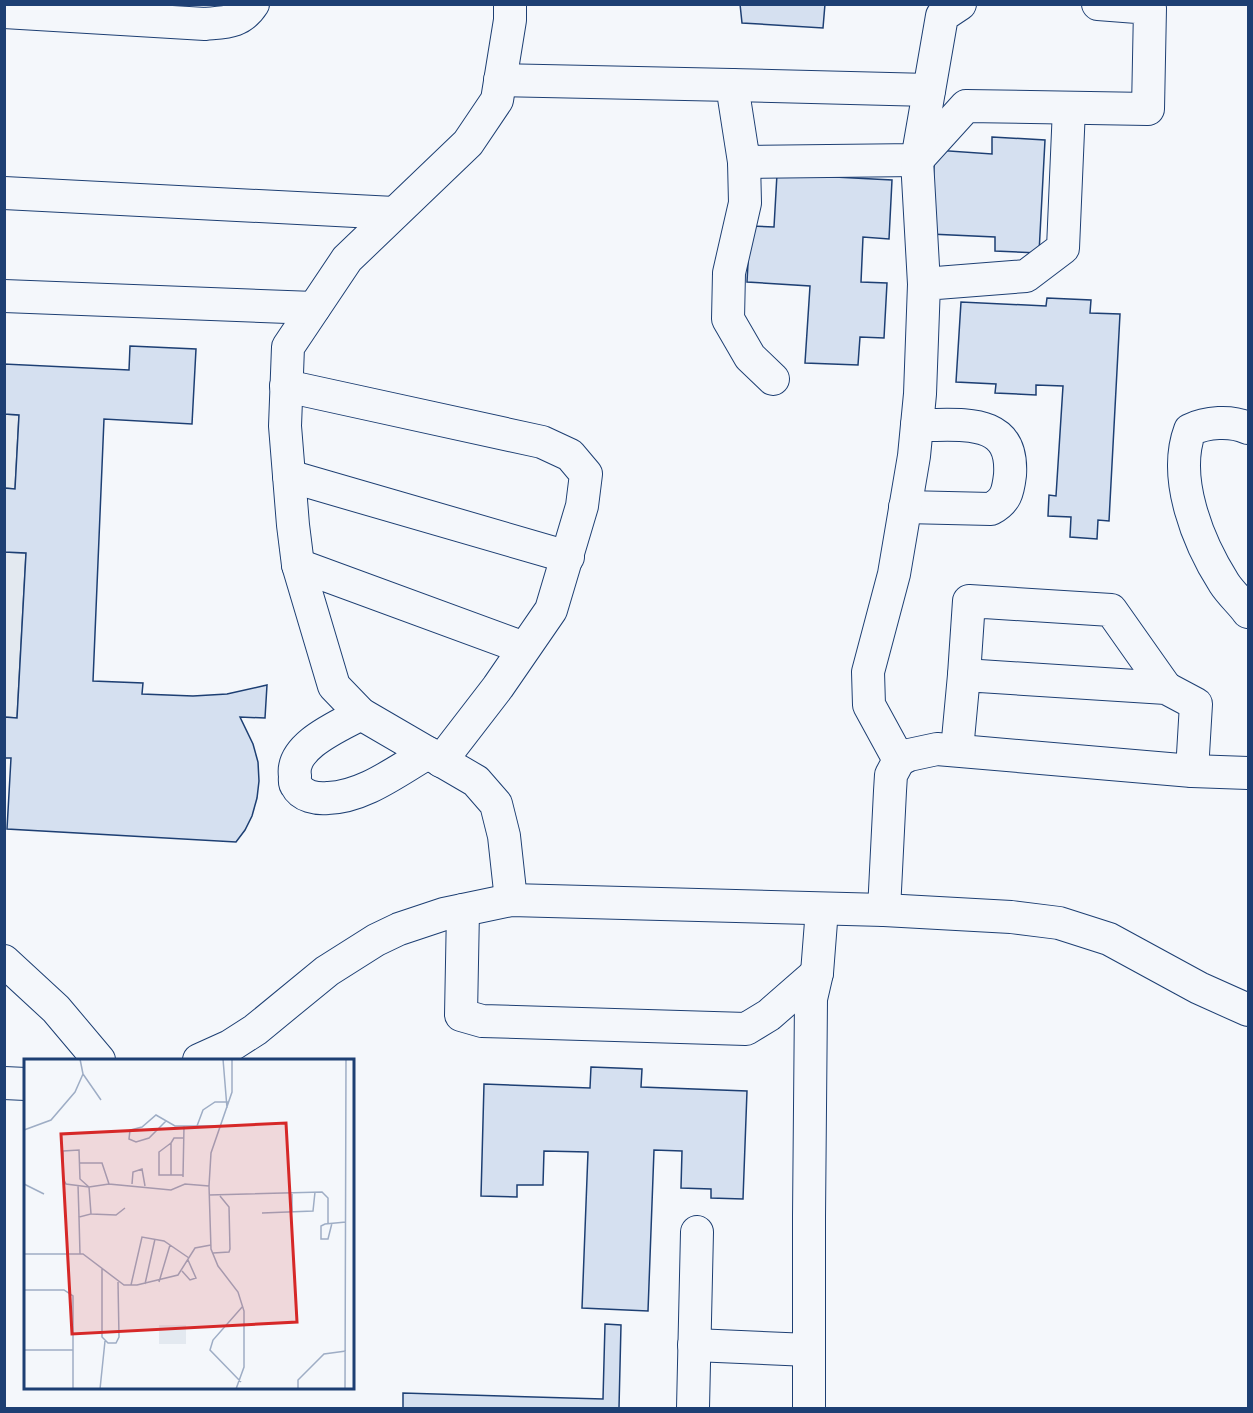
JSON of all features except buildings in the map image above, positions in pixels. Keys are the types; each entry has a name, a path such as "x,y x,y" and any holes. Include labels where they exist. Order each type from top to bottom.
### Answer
{"street":[{"path":"510,4 510,20 497,100 468,143 347,259 288,347 285,426 298,565 334,686 361,714 476,781 496,804 504,836 511,900"},
{"path":"899,760 869,705 868,672 894,574 917,425 924,284 917,160 942,16 960,4"},
{"path":"744,162 917,160 966,106 1148,109 1150,8 1098,4"},
{"path":"4,12 205,24 235,21 250,9"},
{"path":"500,80 929,90"},
{"path":"732,85 744,162 745,203 729,273 728,319 750,357 773,379"},
{"path":"924,284 1026,276 1063,248 1069,108"},
{"path":"4,193 394,213"},
{"path":"4,296 314,308"},
{"path":"285,387 542,442 570,455 586,474 582,506 551,610 498,687 434,757 360,791 330,798 309,797 296,786 294,769 298,757 318,737 361,714"},
{"path":"1248,429 1240,425 1202,424 1190,430 1184,446 1184,469 1191,512 1205,548 1225,585 1248,612"},
{"path":"905,507 991,509 1001,504 1008,494 1010,456 1005,442 998,435 981,428 961,425 917,425"},
{"path":"289,476 568,557"},
{"path":"298,565 524,648"},
{"path":"957,750 969,601 1111,610 1166,688"},
{"path":"964,675 1166,688 1196,704 1192,771"},
{"path":"884,910 891,775 899,760 922,751 957,750 1192,771 1248,773"},
{"path":"201,1059 230,1046 255,1030 327,971 376,940 399,929 463,910 511,900 884,910 1011,917 1059,923 1109,939 1199,988 1248,1010"},
{"path":"809,1408 812,999 817,973 822,909"},
{"path":"463,910 461,1015 482,1022 746,1029 769,1015 817,973"},
{"path":"4,961 56,1009 98,1059"},
{"path":"4,1083 24,1084"},
{"path":"693,1408 697,1232"},
{"path":"694,1346 809,1350"}],"shaded area":[{"path":"4,414 19,415 15,489 5,488"},
{"path":"4,552 26,553 17,718 5,717"}]}
